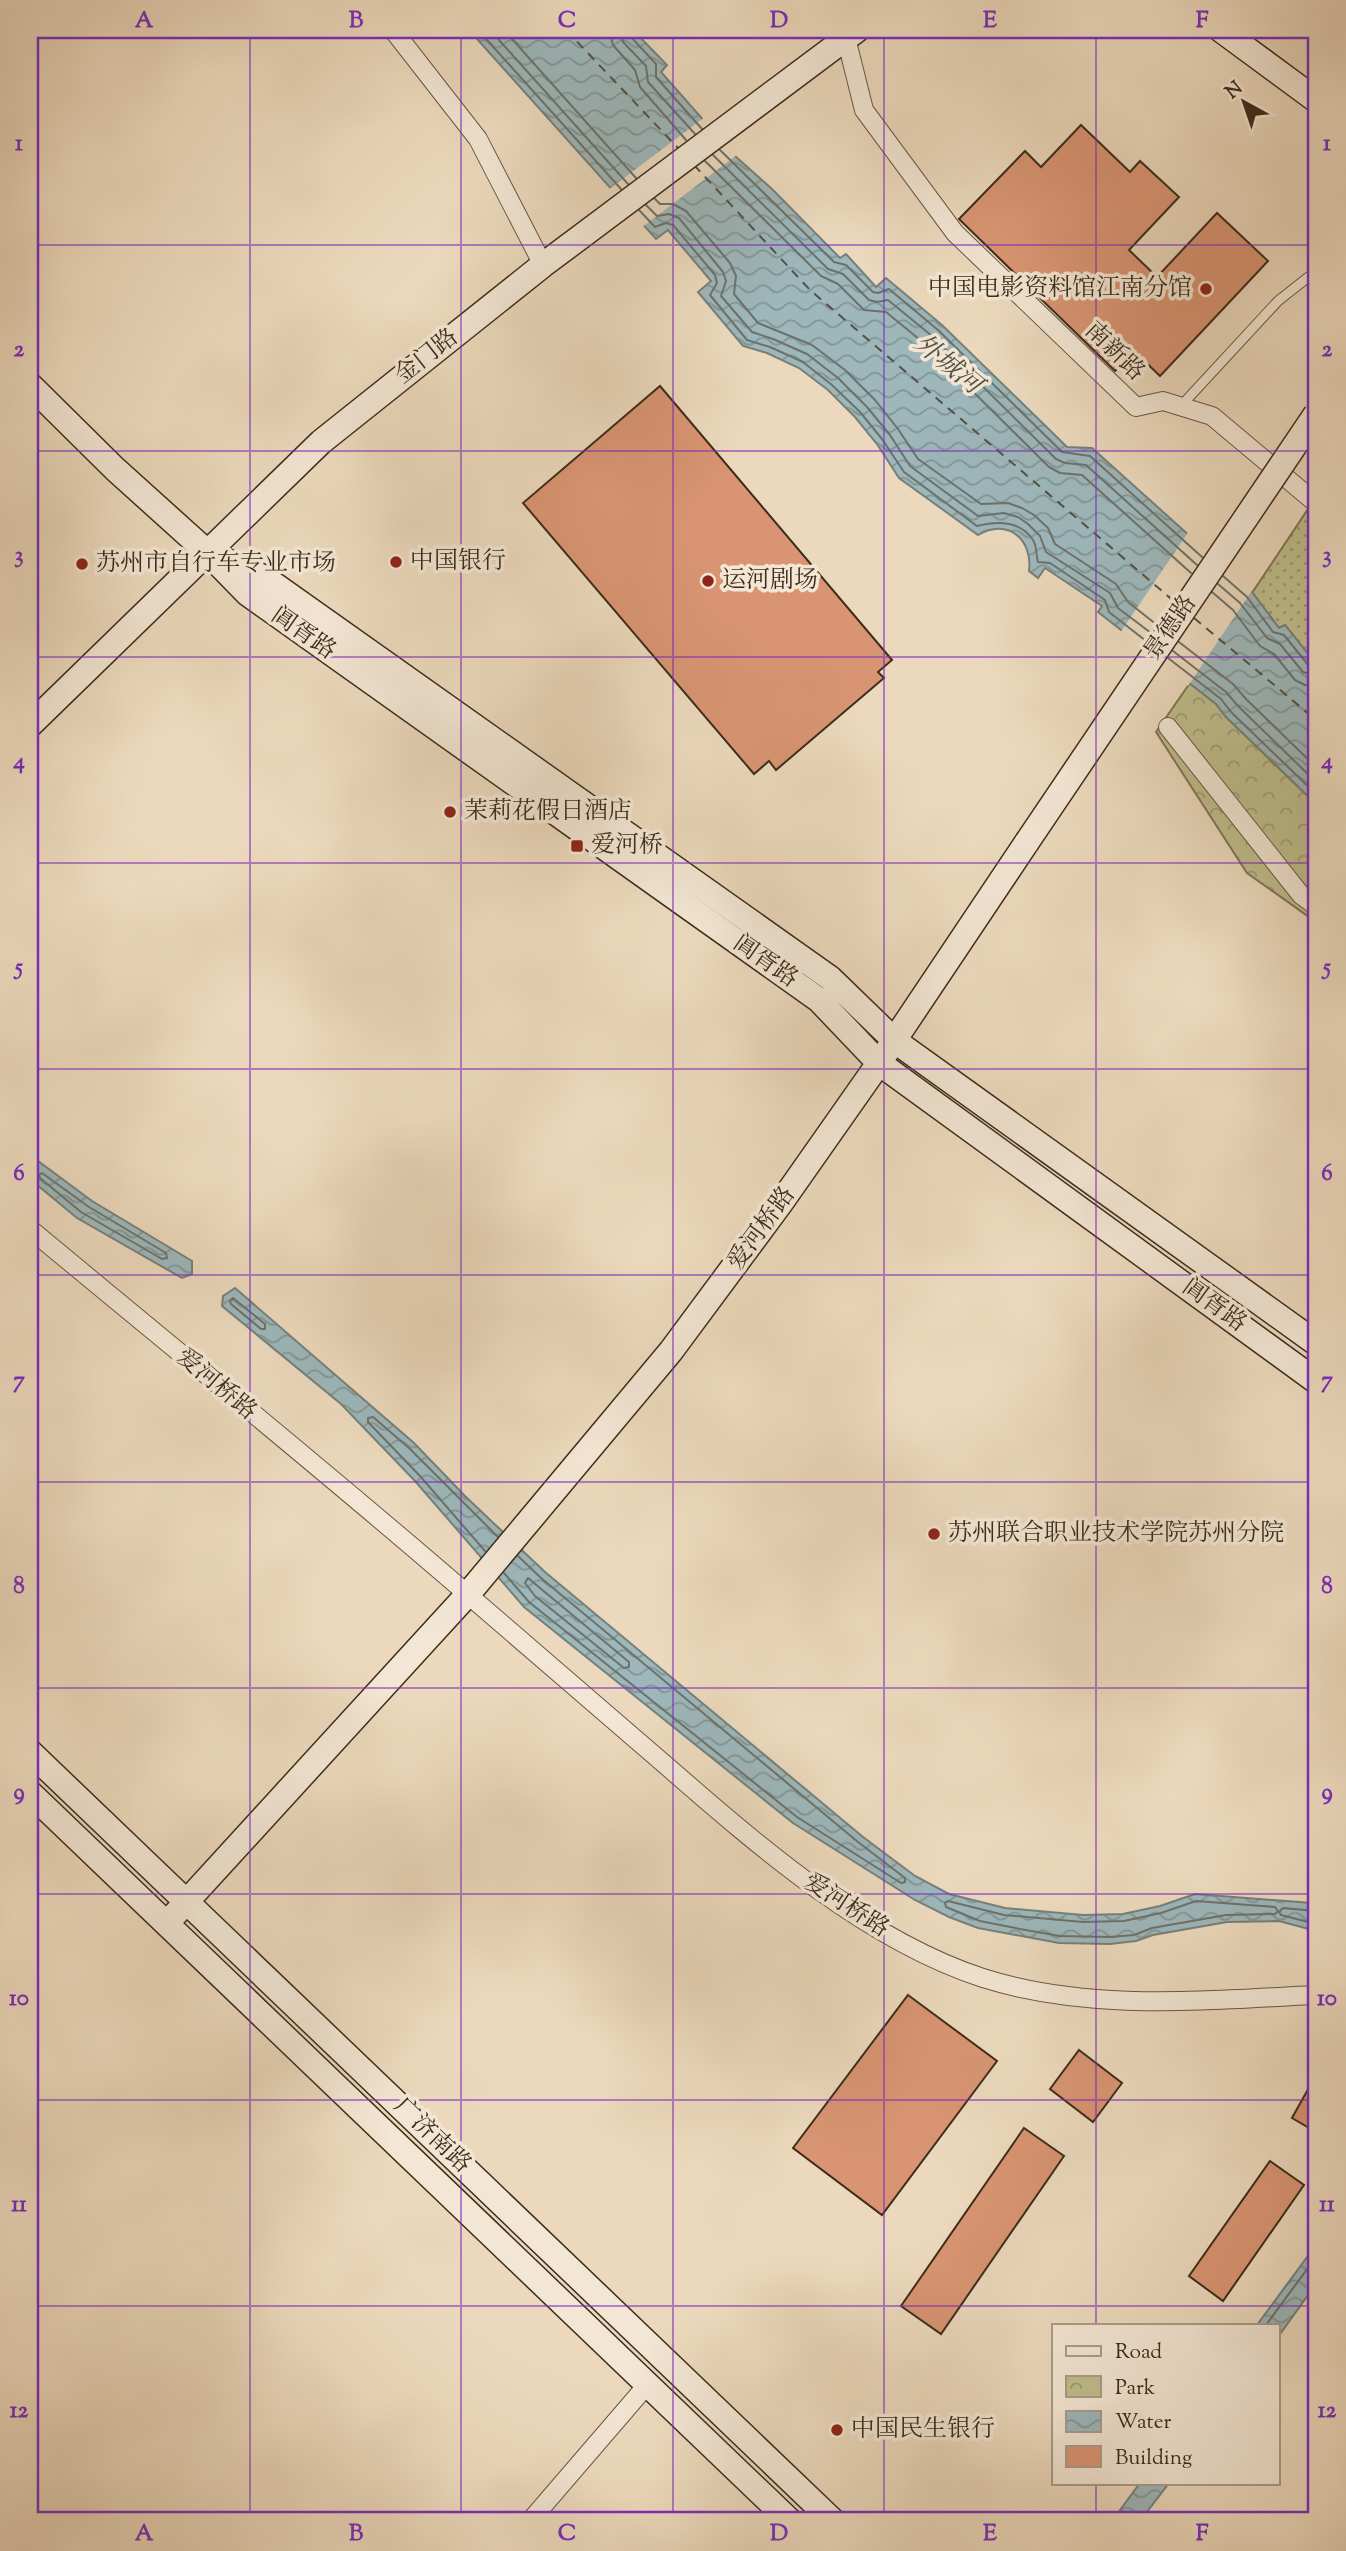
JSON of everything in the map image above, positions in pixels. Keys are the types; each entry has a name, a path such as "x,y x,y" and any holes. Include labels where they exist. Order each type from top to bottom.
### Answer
{"main road":[{"path":"1221,30 1316,100"},
{"name":"金门路","path":"30,725 321,442 543,265 842,38"},
{"name":"阊胥路","path":"30,385 248,594 818,1000 879,1063 1316,1381"},
{"name":"景德路","path":"1027,842 1316,414"},
{"name":"阊胥路","path":"207,552 265,578 830,978 895,1041 1316,1343"},
{"name":"爱河桥路","path":"167,1923 472,1588 671,1351 780,1205 895,1041 1027,842"},
{"name":"广济南路","path":"30,1752 833,2521"},
{"name":"广济南路","path":"30,1793 790,2521"}],"street":[{"path":"393,30 478,139 543,265"},
{"name":"南新路","path":"842,38 864,110 955,233 1136,407 1163,401 1212,416 1316,503"},
{"path":"1168,727 1301,895 1316,906"},
{"name":"爱河桥路","path":"30,1230 472,1588 710,1804 776,1858 870,1923 944,1964 1021,1989 1083,1999 1137,2001 1316,1995"},
{"path":"530,2521 647,2385"}],"lane":[{"path":"1181,407 1278,301 1316,271"}],"green space":[{"path":"1316,497 1316,664 1285,625 1279,628 1252,593"},
{"path":"1190,683 1216,704 1226,717 1316,804 1316,922 1247,873 1156,732"}],"water":[{"name":"外城河","path":"469,30 633,30 667,65 661,72 735,156 772,189 840,258 846,254 876,287 886,278 942,325 1067,447 1092,448 1252,592 1279,628 1285,625 1316,664 1316,804 1226,717 1216,704 1098,612 1102,606 1045,568 1038,578 1029,571 1027,550 1016,535 999,529 978,535 899,478 877,444 828,390 799,368 767,353 743,346 698,292 711,281 668,230 656,239"},
{"path":"30,1155 92,1201 192,1261 192,1274 182,1278 77,1218 30,1179"},
{"path":"235,1288 414,1443 545,1572 863,1837 915,1876 949,1894 1005,1908 1083,1915 1123,1914 1160,1906 1195,1894 1312,1903 1316,1904 1316,1931 1279,1921 1227,1922 1153,1935 1136,1941 1110,1944 1059,1943 978,1928 915,1900 793,1823 524,1607 415,1481 341,1404 222,1306 223,1296"},
{"path":"1316,2245 1316,2284 1280,2334 1280,2324 1258,2324"},
{"path":"1139,2484 1168,2484 1140,2521 1112,2521"}],"pier":[{"path":"705,117 738,154 641,228 608,190"},
{"path":"1189,531 1253,589 1188,686 1120,633"}],"building":[{"path":"1081,125 1130,172 1140,161 1179,197 1129,250 1157,277 1217,213 1268,261 1160,376 1134,351 1115,371 959,219 1025,151 1041,167"},
{"name":"运河剧场","path":"660,386 892,660 878,672 884,678 776,770 769,761 754,774 523,503"},
{"path":"908,1995 997,2061 882,2215 793,2148"},
{"path":"1079,2050 1122,2083 1093,2122 1050,2089"},
{"path":"1316,2075 1316,2132 1292,2118"},
{"path":"1024,2128 1064,2156 941,2334 901,2306"},
{"path":"1270,2161 1304,2185 1223,2301 1189,2276"}],"ferry route":[{"path":"566,30 678,148"},
{"path":"694,165 810,290 1176,603"},
{"path":"1194,618 1316,720"}],"place":[{"name":"中国电影资料馆江南分馆","path":"1206,289"},
{"name":"中国银行","path":"396,562"},
{"name":"苏州市自行车专业市场","path":"82,564"},
{"name":"运河剧场","path":"708,581"},
{"name":"茉莉花假日酒店","path":"450,812"},
{"name":"爱河桥","path":"577,846"},
{"name":"苏州联合职业技术学院苏州分院","path":"934,1534"},
{"name":"中国民生银行","path":"837,2430"}]}
